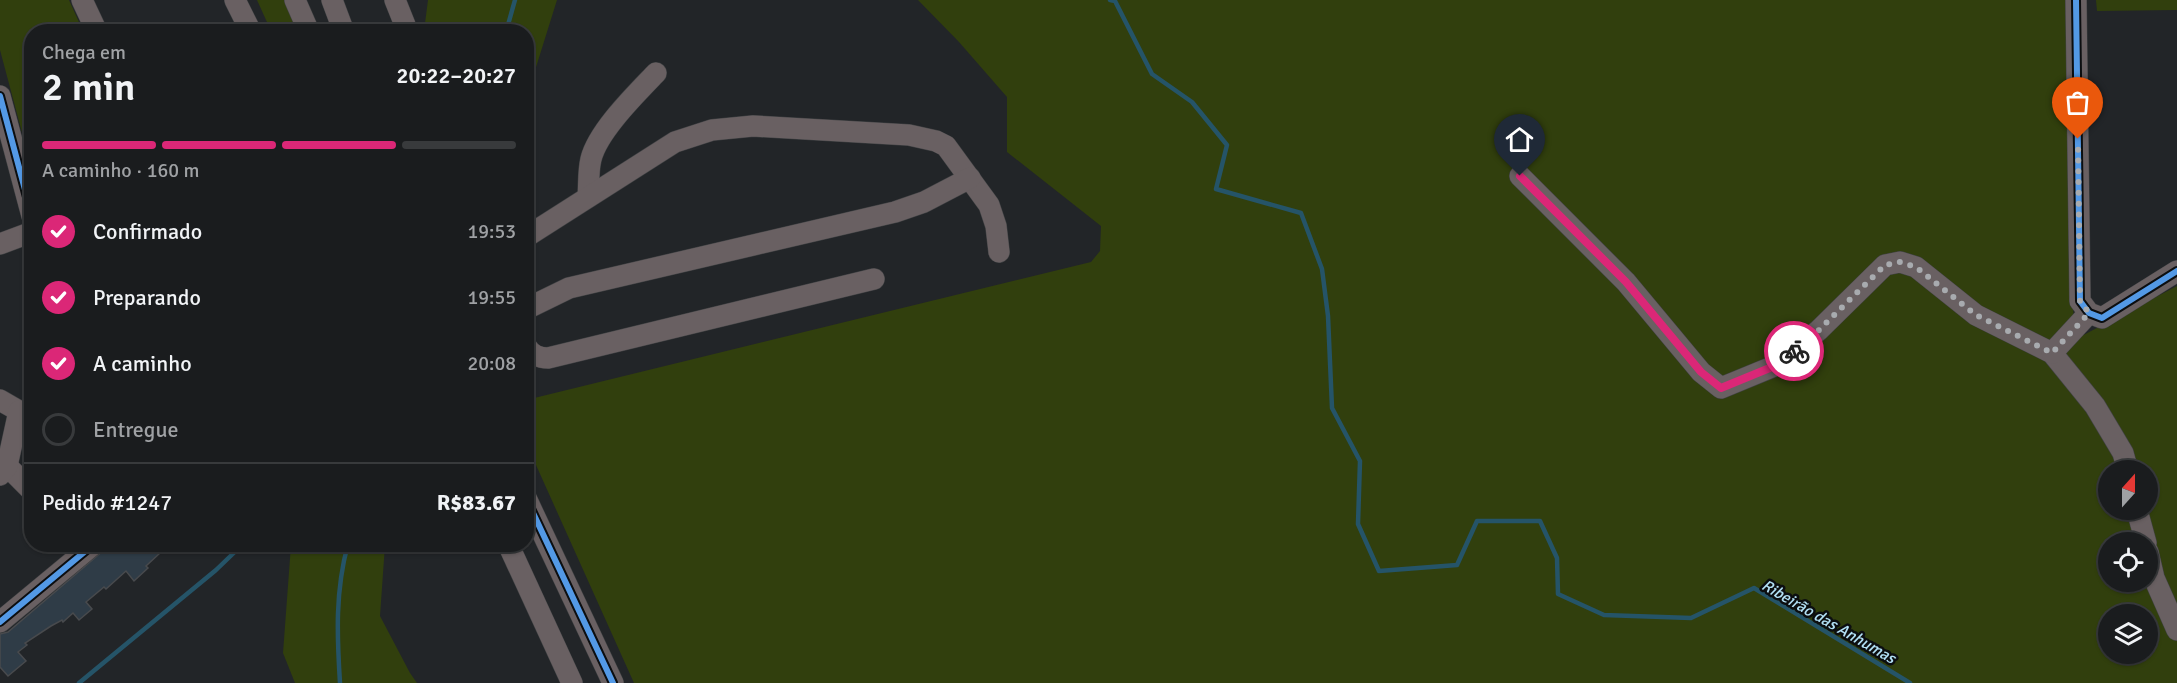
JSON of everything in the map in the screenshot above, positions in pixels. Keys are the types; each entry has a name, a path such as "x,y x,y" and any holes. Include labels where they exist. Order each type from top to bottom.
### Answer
{"street":[{"path":"82,0 92,24"},
{"path":"235,0 247,24"},
{"path":"295,0 306,24"},
{"path":"332,0 341,24"},
{"path":"395,0 405,24"},
{"path":"2076,0 2080,301 2095,316"},
{"path":"588,197 591,159 598,142 626,105 656,73"},
{"path":"0,96 24,186"},
{"path":"534,232 675,142 712,130 753,126 909,135 936,141 946,146 989,205 996,226 999,252"},
{"path":"1520,176 1626,282 1701,372 1721,388 1777,365 1819,330 1885,265 1900,262 1916,267 1976,315 2052,353 2095,406 2125,460"},
{"path":"534,305 569,288 728,253 895,212 924,202 970,178"},
{"path":"0,244 24,235"},
{"path":"2052,353 2095,316 2177,271"},
{"path":"534,354 538,358 549,358 874,279"},
{"path":"0,399 24,412"},
{"path":"24,416 4,471 24,485"},
{"path":"534,515 613,683"},
{"path":"0,622 81,552"},
{"path":"512,552 572,683"},
{"path":"2158,587 2177,630"}],"green space":[{"path":"0,0 69,0 80,24 24,24 24,140 0,50"},
{"path":"257,0 286,0 296,24 268,24"},
{"path":"428,0 557,0 534,74 534,24 425,24"},
{"path":"918,0 2066,0 2074,340 2177,286 2177,683 634,683 534,461 534,398 1091,262 1100,251 1101,226 1007,152 1007,97 959,42"},
{"path":"2096,0 2177,0 2177,10 2097,11"},
{"path":"290,552 385,552 380,616 417,683 295,683 283,653"}],"building":[{"path":"102,552 160,553 134,581 126,571 106,589 104,587 86,602 92,609 79,620 73,613 63,622 62,620 51,626 25,643 27,645 18,652 26,661 8,676 0,667 0,634 8,632"}],"waterway":[{"path":"508,24 515,0"},
{"name":"Ribeirão das Anhumas","path":"1110,0 1115,1 1152,74 1192,102 1227,145 1216,189 1301,213 1322,269 1328,316 1332,408 1360,461 1358,524 1379,571 1457,565 1477,521 1540,521 1557,558 1558,594 1604,615 1691,618 1754,588 1910,683"},
{"path":"79,683 235,552"},
{"path":"340,683 339,596 346,552"}],"cycle path":[{"path":"2076,0 2080,301 2089,313 2102,318 2177,271"},
{"path":"0,96 24,186"},
{"path":"534,515 613,683"},
{"path":"0,622 84,552"}],"way so far":[{"path":"1794,351 1819,330 1885,265 1900,262 1916,267 1976,315 2052,353 2089,313 2080,301 2078,139"}],"route":[{"path":"1520,176 1626,282 1701,372 1721,388 1777,365 1794,351"}]}
